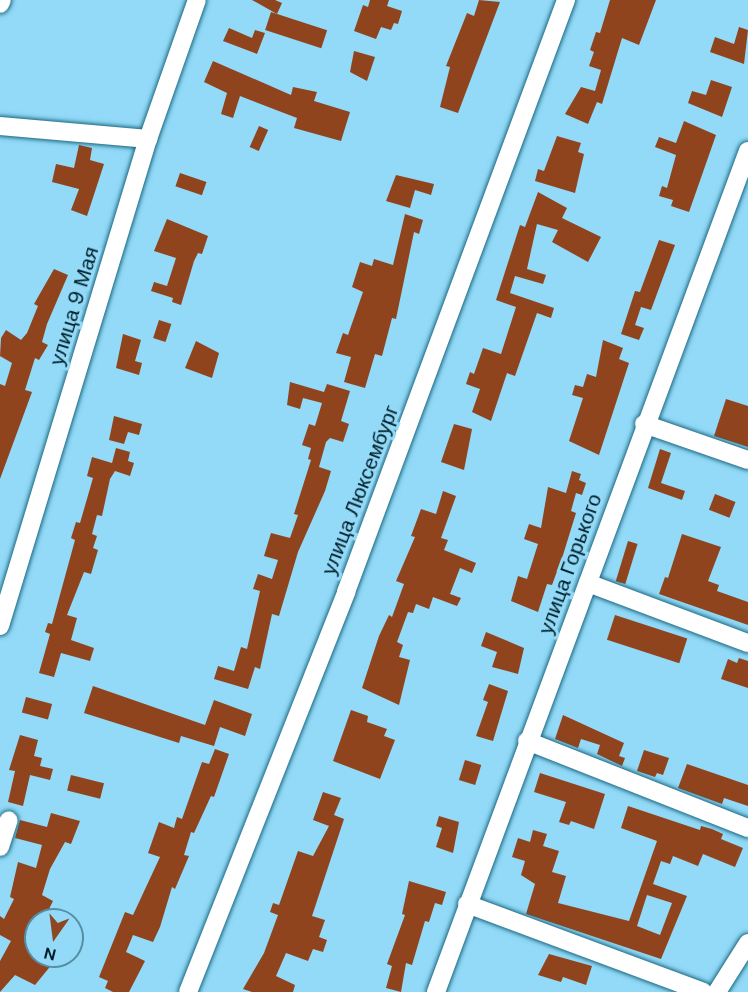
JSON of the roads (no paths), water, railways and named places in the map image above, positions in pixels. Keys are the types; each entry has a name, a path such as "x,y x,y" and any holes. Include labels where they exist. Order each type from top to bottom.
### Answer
{"street":[{"name":"улица 9 Мая","path":"0,626 148,139 197,0"},
{"name":"улица Люксембург","path":"188,992 346,592 566,0"},
{"path":"0,126 148,139"},
{"name":"улица Горького","path":"436,992 588,583 644,424 748,152"},
{"path":"644,424 748,460"},
{"path":"588,583 748,643"},
{"path":"528,741 748,828"},
{"path":"0,847 9,820"},
{"path":"467,904 703,992"},
{"path":"717,992 748,943"}]}
